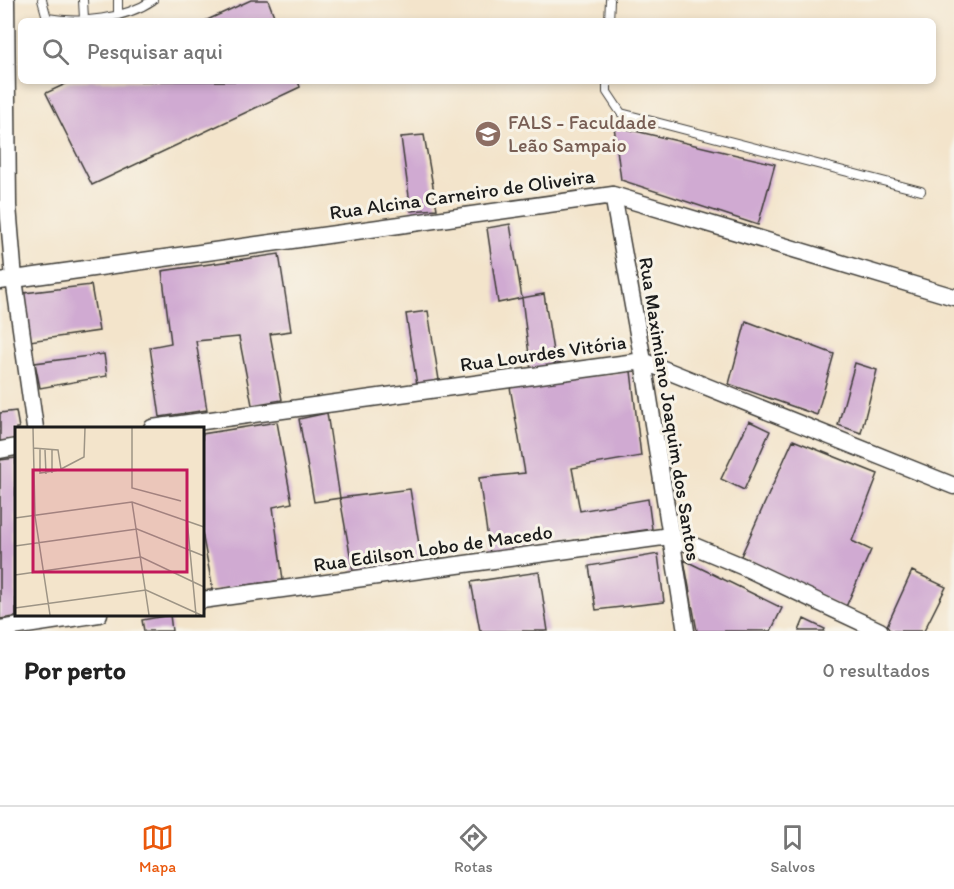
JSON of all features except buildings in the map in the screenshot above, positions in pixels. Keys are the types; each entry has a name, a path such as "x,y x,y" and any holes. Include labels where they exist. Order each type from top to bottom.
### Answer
{"street":[{"path":"6,0 7,280 34,427"},
{"name":"Rua Alcina Carneiro de Oliveira","path":"7,280 613,195 954,297"},
{"name":"Rua Maximiano Joaquim dos Santos","path":"613,195 643,361 686,631"},
{"name":"Rua Lourdes Vitória","path":"166,427 643,361 954,486"},
{"path":"0,450 15,447"},
{"path":"670,536 744,567 880,631"},
{"name":"Rua Edilson Lobo de Macedo","path":"204,600 670,536"},
{"path":"0,629 94,616"}],"lane":[{"path":"42,0 47,18"},
{"path":"83,0 84,18"},
{"path":"118,0 118,15"},
{"path":"98,18 141,8 153,0"},
{"path":"609,18 610,0"},
{"path":"607,84 607,92 621,113 921,191"}],"place":[{"name":"FALS - Faculdade Leão Sampaio","path":"488,134"}]}
